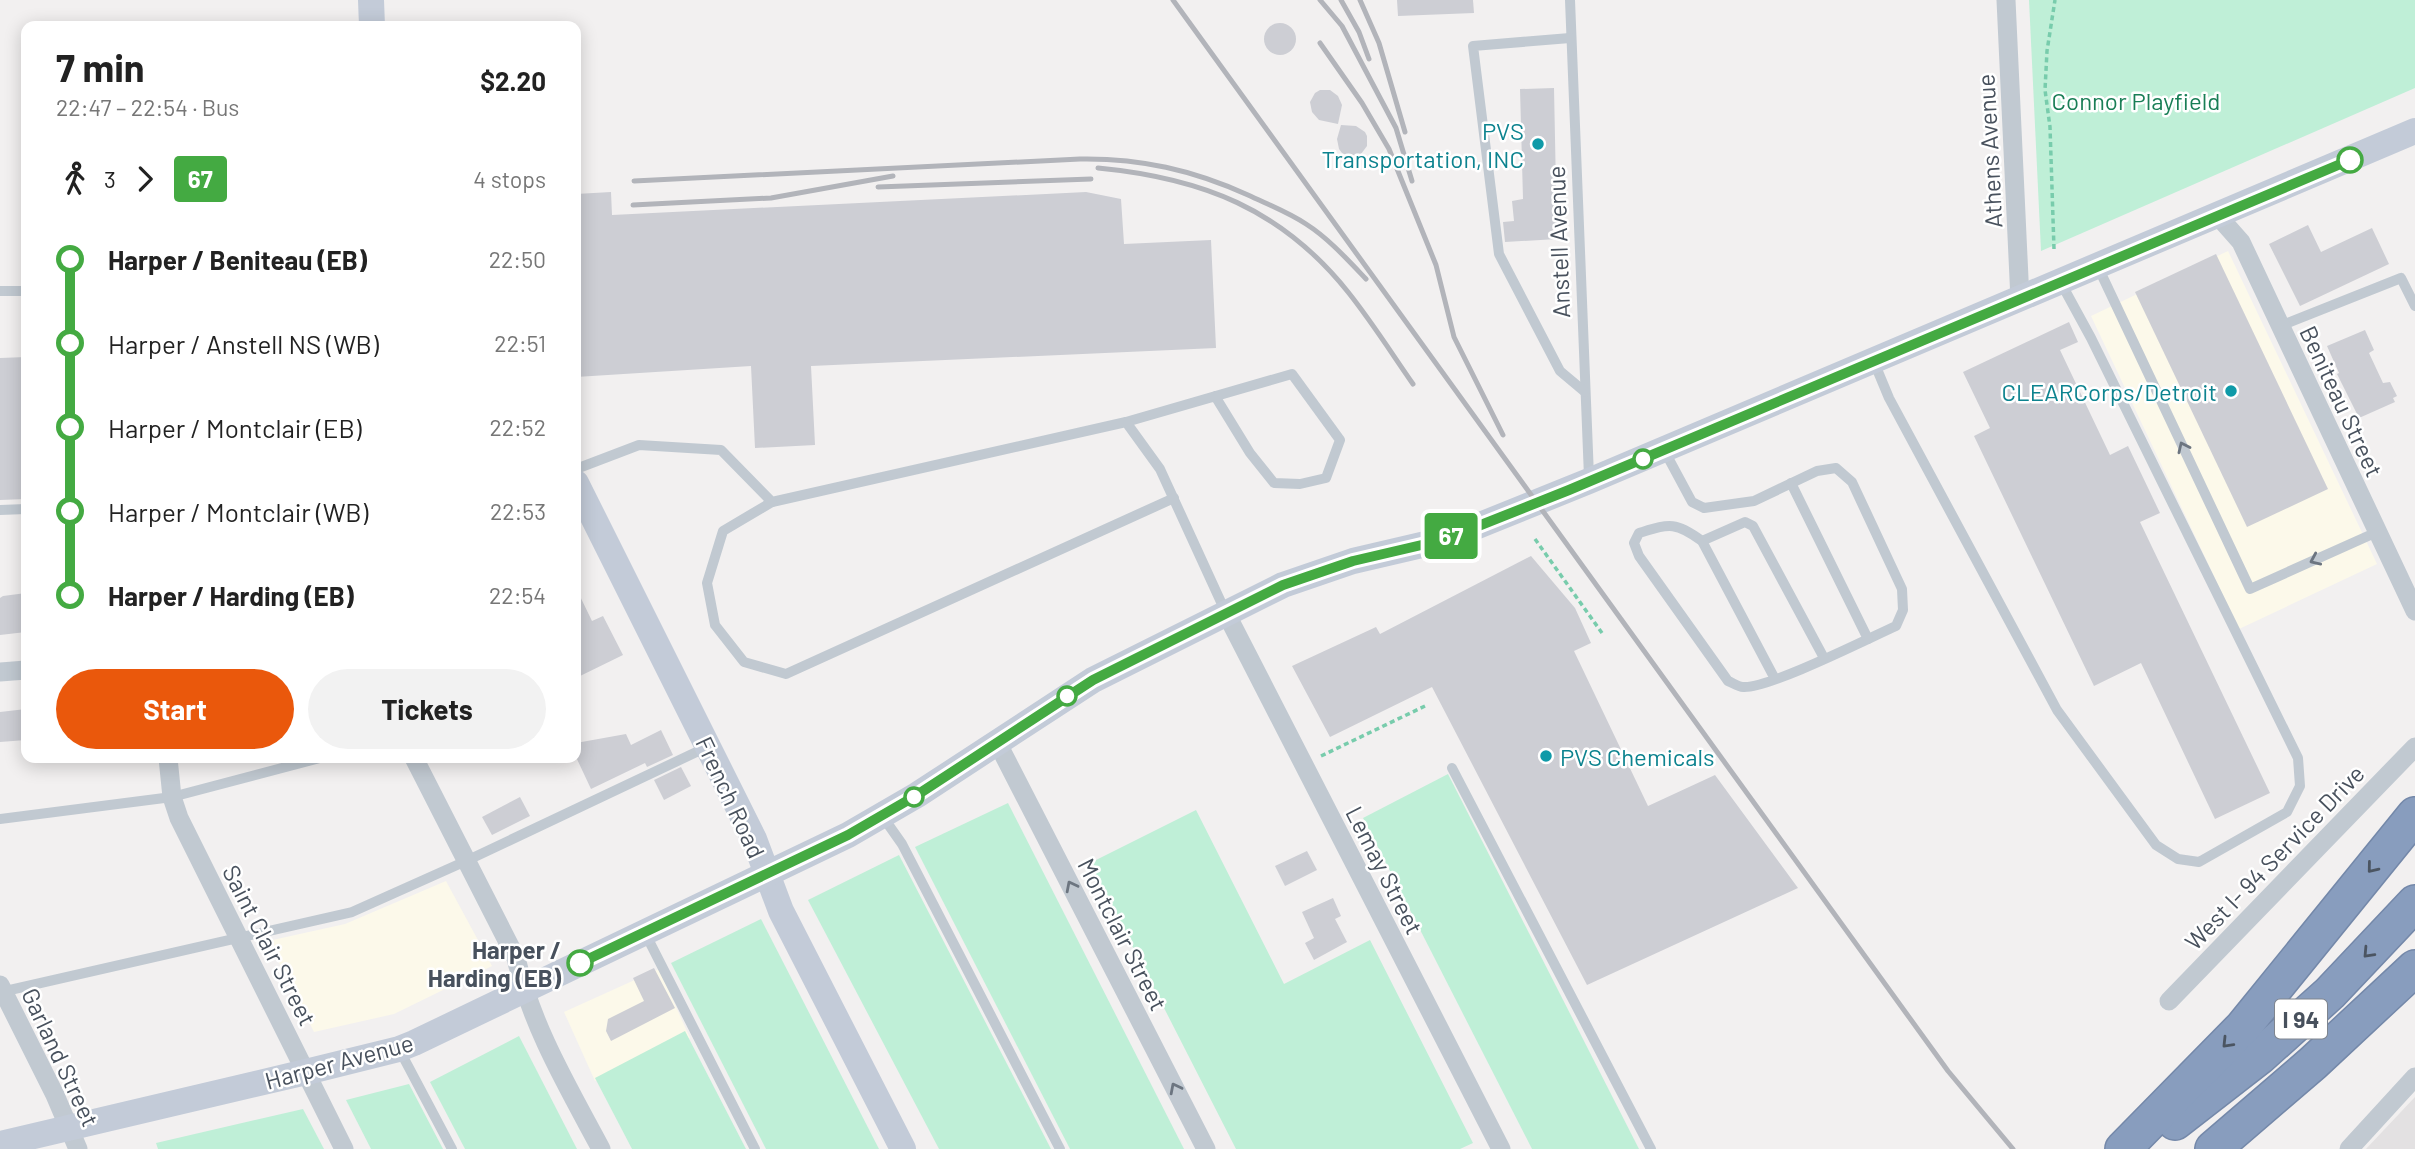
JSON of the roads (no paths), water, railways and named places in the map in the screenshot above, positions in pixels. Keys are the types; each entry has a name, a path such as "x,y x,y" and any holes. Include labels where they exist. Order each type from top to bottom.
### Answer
{"highway":[{"path":"2123,1149 2243,1027 2415,815"},
{"name":"I 94","path":"2134,1149 2175,1122 2260,1056 2330,993 2415,903"},
{"name":"I 94","path":"2213,1149 2313,1063 2415,968"}],"main road":[{"path":"371,0 372,21"},
{"name":"Harper Avenue","path":"0,1144 73,1138 306,1072 399,1049 767,875 882,816 1093,680 1283,585 1353,561 1443,540 1664,450 2415,131"},
{"name":"French Road","path":"581,492 754,839 780,911 903,1149"}],"street":[{"name":"Athens Avenue","path":"2006,0 2020,300"},
{"name":"Beniteau Street","path":"2218,216 2241,242 2415,611"},
{"name":"Lemay Street","path":"1226,613 1501,1149"},
{"path":"0,672 21,670"},
{"name":"Montclair Street","path":"997,742 1206,1149"},
{"name":"West I- 94 Service Drive","path":"2169,1002 2415,747"},
{"name":"Saint Clair Street","path":"169,763 172,797 179,818 344,1149"},
{"path":"417,763 516,958 537,1026 601,1149"},
{"name":"Garland Street","path":"1,989 55,1095 73,1138"},
{"path":"2349,1149 2415,1077"}],"lane":[{"name":"Anstell Avenue","path":"1570,0 1589,481"},
{"path":"1570,38 1473,46 1499,254 1560,371 1585,392"},
{"path":"2098,267 2250,589 2377,532"},
{"path":"2280,326 2401,278 2415,306"},
{"path":"1874,361 1889,398 2057,710 2156,845 2178,859 2199,862 2287,812 2300,786 2298,758 2091,338 2060,283"},
{"path":"0,291 21,291"},
{"path":"1174,498 786,674 744,662 715,625 707,583 723,531 772,502 1126,422 1215,396 1292,374 1340,440 1326,478 1300,484 1274,483 1250,453 1215,396"},
{"path":"1126,422 1160,469 1226,613"},
{"path":"581,467 639,445 721,450 772,502"},
{"path":"1664,450 1692,502 1704,508 1754,501 1817,471 1836,468 1852,482 1902,589 1903,610 1896,626 1775,679 1742,687 1728,681 1639,556 1634,543 1639,534 1667,524 1686,529 1702,541 1775,679"},
{"path":"1791,483 1867,639"},
{"path":"0,510 21,509"},
{"path":"1702,541 1745,522 1753,526 1824,658"},
{"path":"1,989 239,939 352,912 708,747"},
{"path":"0,820 172,797 301,763"},
{"path":"1452,768 1651,1149"},
{"path":"882,816 902,844 1060,1149"},
{"path":"645,933 755,1149"},
{"path":"399,1049 452,1149"}],"railway":[{"path":"1173,0 1948,1071 2013,1149"},
{"path":"1320,0 1342,26 1396,128 1412,181"},
{"path":"1341,0 1359,32 1369,59"},
{"path":"1360,0 1379,43 1405,132"},
{"path":"1320,43 1362,103 1389,149 1436,265 1454,337 1503,435"},
{"path":"634,181 1080,159 1145,163 1186,172 1227,186 1292,216 1322,236 1366,279"},
{"path":"1098,168 1172,180 1237,203 1267,219 1296,239 1323,263 1374,326 1413,384"},
{"path":"633,205 771,198 893,176"},
{"path":"878,187 1091,179"}],"place":[{"name":"PVS Transportation, INC","path":"1538,144"},
{"name":"CLEARCorps/Detroit","path":"2231,391"},
{"name":"PVS Chemicals","path":"1546,756"},
{"name":"Harper / Harding (EB)","path":"580,963"}],"park label":[{"name":"Connor Playfield","path":"2136,100"}]}
